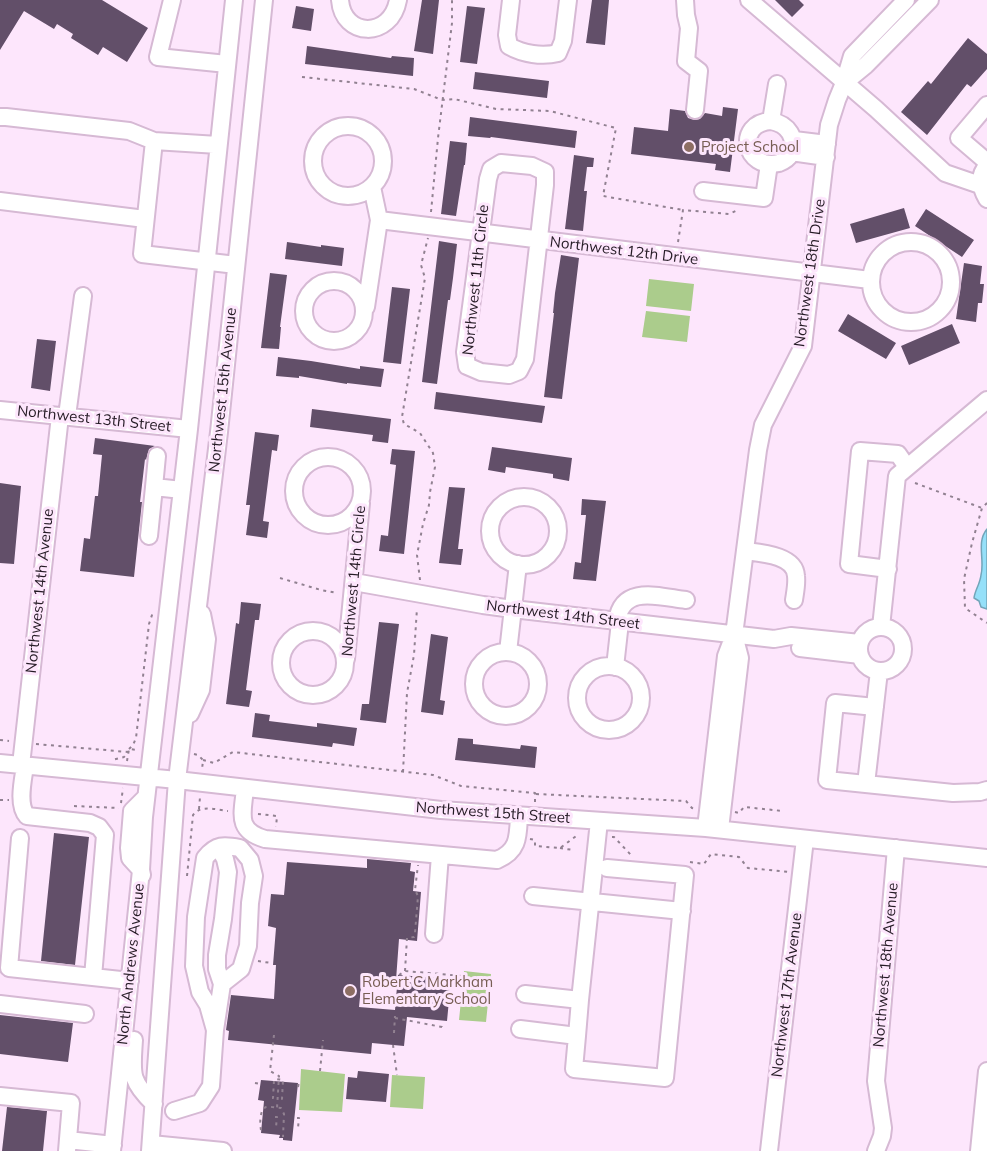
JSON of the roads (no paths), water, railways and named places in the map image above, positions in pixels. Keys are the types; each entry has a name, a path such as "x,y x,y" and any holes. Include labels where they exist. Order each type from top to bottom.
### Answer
{"street":[{"path":"172,0 158,57 227,64"},
{"name":"Northwest 15th Avenue","path":"148,777 189,429 234,0"},
{"path":"255,0 255,18 260,31"},
{"name":"Northwest 15th Avenue","path":"177,780 219,432 264,0"},
{"path":"340,0 342,12 348,20 366,29 385,24 392,18 398,3"},
{"path":"511,0 507,34 509,45 518,51 546,56 558,53 563,41 568,0"},
{"path":"685,0 689,28 686,61 699,71 695,110"},
{"path":"749,0 876,109 945,173 984,192"},
{"name":"Northwest 18th Drive","path":"713,829 740,658 734,635 758,450 763,424 803,346 829,125 852,56 906,0"},
{"name":"Northwest 18th Drive","path":"844,83 866,65 930,0"},
{"path":"771,121 777,84"},
{"path":"984,192 981,172 987,164 959,138 987,105"},
{"path":"0,117 129,131 153,141 218,145"},
{"path":"771,121 783,125 790,132 792,146 789,156 783,162 769,164 759,161 749,151 749,135 757,124 771,121"},
{"path":"350,126 362,129 373,136 380,146 383,166 380,177 372,187 363,193 344,196 322,185 314,171 313,159 316,147 331,130 350,126"},
{"path":"153,141 142,254 236,264"},
{"path":"792,146 826,151"},
{"name":"Northwest 11th Circle","path":"501,163 532,166 544,172 545,185 539,240 525,359 519,371 509,375 481,372 467,366 465,352 488,179 491,169 501,163"},
{"path":"702,191 764,198 769,164"},
{"path":"364,314 379,220 372,187"},
{"path":"0,201 145,219"},
{"name":"Northwest 12th Drive","path":"379,220 870,280"},
{"path":"913,242 933,248 943,258 950,270 952,284 949,297 942,308 927,319 909,323 885,314 874,298 870,280 873,267 881,255 892,246 913,242"},
{"name":"Northwest 14th Avenue","path":"83,296 63,416 23,742 22,808 27,816 90,823 104,832 105,848 93,977"},
{"path":"881,627 897,476 987,400"},
{"name":"Northwest 13th Street","path":"0,410 189,429"},
{"path":"888,569 849,564 860,451 898,454 907,467"},
{"path":"148,536 157,456"},
{"name":"Northwest 14th Circle","path":"346,666 362,496 361,484 357,473 349,464 326,457 304,466 294,486 294,498 298,509 306,518 317,524 341,523 358,507 362,496"},
{"path":"154,487 182,490"},
{"path":"521,497 533,499 552,512 557,523 557,535 554,546 547,555 537,562 526,565 518,564 503,558 495,549 490,538 490,527 493,516 500,507 510,500 521,497"},
{"path":"745,551 782,558 792,565 797,574 794,600"},
{"path":"508,652 518,564"},
{"name":"Northwest 14th Street","path":"354,582 483,605 774,639 792,647 860,649"},
{"path":"615,667 618,612 626,601 639,595 686,600"},
{"path":"881,627 889,628 899,636 904,650 898,664 885,671 869,668 863,662 860,649 862,638 867,632 881,627"},
{"path":"866,784 879,671"},
{"path":"875,707 835,703 827,780 953,793 987,790"},
{"name":"Northwest 15th Street","path":"0,763 177,780 441,810 713,829 987,858"},
{"name":"North Andrews Avenue","path":"112,1148 141,870 148,777"},
{"name":"North Andrews Avenue","path":"151,1148 177,780"},
{"path":"245,788 243,822 248,832 265,839 497,860 513,849 517,840 519,815"},
{"path":"599,820 574,1069 664,1078 685,875 607,868"},
{"path":"20,838 9,968 130,981"},
{"name":"Northwest 17th Avenue","path":"769,1151 805,839"},
{"path":"215,1030 208,1005 200,992 194,966 196,917 205,858 211,851 224,845 240,848 250,860 254,876 245,958 241,969 222,984"},
{"path":"174,1111 200,1103 211,1086 215,1030 222,984 217,955 228,872 219,848"},
{"name":"Northwest 18th Avenue","path":"876,1151 883,1128 876,1081 896,848"},
{"path":"434,934 440,855"},
{"path":"141,870 147,916 132,1071 141,1091 154,1104"},
{"path":"533,896 682,910"},
{"path":"525,994 580,1000"},
{"path":"0,1004 85,1014"},
{"path":"520,1029 577,1036"},
{"path":"979,1151 987,1071"},
{"path":"0,1096 71,1103 67,1146 112,1148"},
{"path":"151,1148 222,1151"}],"water":[{"path":"987,529 987,609 981,607 979,601 974,598 982,569 981,545"}],"place":[{"name":"Project School","path":"689,147"},
{"name":"Robert C Markham Elementary School","path":"350,991"}]}
